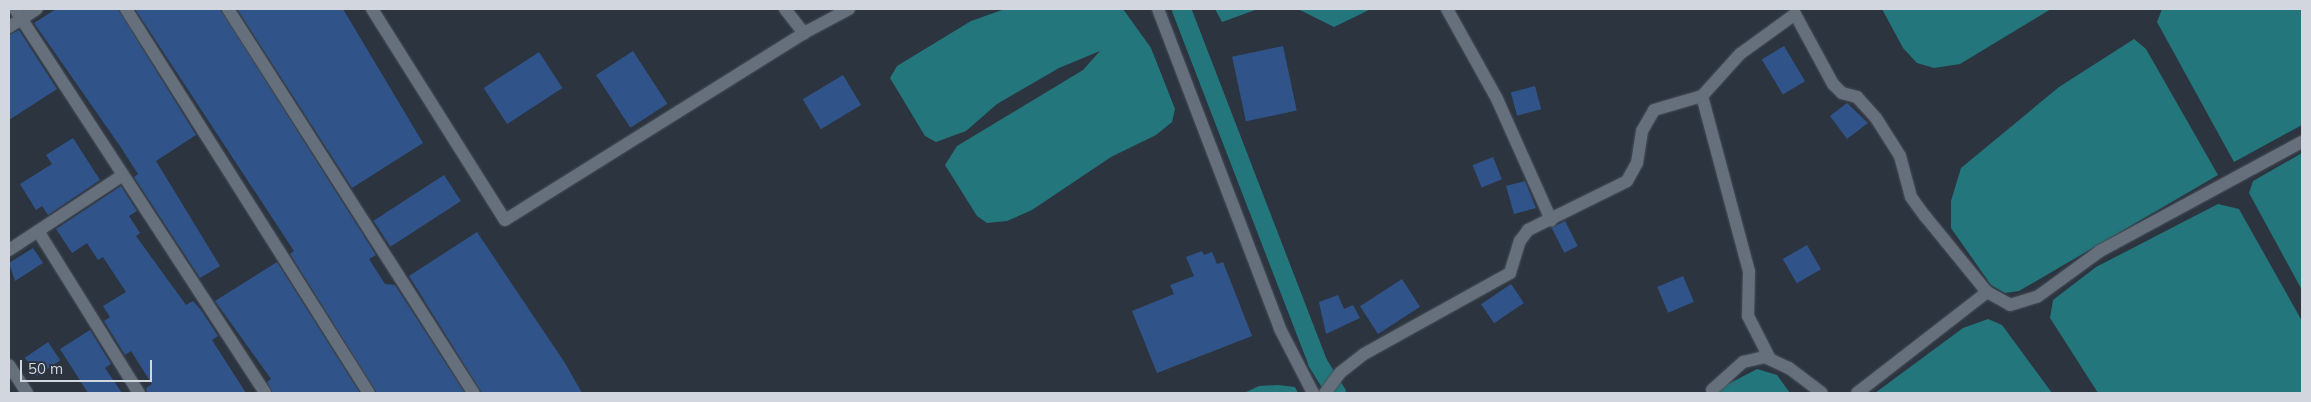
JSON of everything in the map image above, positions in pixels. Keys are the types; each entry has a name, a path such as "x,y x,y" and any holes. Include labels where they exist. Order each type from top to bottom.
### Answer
{"street":[{"path":"9,27 18,14 37,9"},
{"path":"126,9 369,393"},
{"path":"228,9 474,393"},
{"path":"372,9 505,220 804,34 849,9"},
{"path":"785,9 804,34"},
{"path":"1158,9 1280,328 1313,393"},
{"path":"1447,9 1498,98 1551,220"},
{"path":"18,14 265,393"},
{"path":"1326,392 1341,372 1510,273 1520,240 1528,230 1627,181 1638,163 1642,131 1654,110 1702,96 1740,54 1795,14 1833,84 1842,93 1857,97 1900,156 1911,197 1987,292 2010,305 2037,297 2100,251 2302,142"},
{"path":"1702,96 1749,272 1748,316 1770,359"},
{"path":"9,250 123,175"},
{"path":"38,231 139,393"},
{"path":"1857,393 1987,292"},
{"path":"1712,390 1743,362 1756,357 1770,359 1822,393"},
{"path":"9,365 27,393"}],"water":[{"path":"1005,9 1123,9 1151,48 1175,109 1172,122 1156,135 1111,157 1032,210 1007,221 987,223 977,216 945,165 957,146 1083,70 1100,51 1059,68 997,104 966,131 936,142 925,136 890,78 897,66 971,21"},
{"path":"1215,9 1258,9 1222,22"},
{"path":"1298,9 1371,9 1334,27"},
{"path":"1882,9 2051,9 1960,64 1934,68 1917,63 1903,48"},
{"path":"2162,9 2302,9 2302,125 2234,162 2157,22"},
{"path":"2134,39 2146,49 2218,175 2019,291 2005,293 1991,285 1951,228 1951,201 1961,168 2059,87"},
{"path":"2302,153 2302,290 2249,193 2253,181"},
{"path":"2218,204 2239,209 2302,321 2302,393 2098,393 2050,318 2053,300 2096,267"},
{"path":"1988,319 2002,325 2052,393 1875,393 1963,328"},
{"path":"1757,369 1777,375 1790,393 1711,393"},
{"path":"1278,385 1295,387 1298,393 1244,393 1259,386"}],"building":[{"path":"56,9 118,9 196,135 156,161 220,266 200,278 134,177 138,174 120,146 34,23"},
{"path":"135,9 220,9 376,255 369,259 385,284 395,285 465,393 377,393 290,254 294,251"},
{"path":"237,9 343,9 423,143 352,188"},
{"path":"19,30 57,89 9,120 9,35"},
{"path":"1283,46 1297,111 1246,121 1232,57"},
{"path":"1784,46 1805,81 1783,95 1762,59"},
{"path":"633,51 667,104 630,128 596,75"},
{"path":"539,52 562,88 507,124 484,88"},
{"path":"843,75 861,105 821,129 803,99"},
{"path":"1535,86 1541,109 1517,116 1511,92"},
{"path":"1847,103 1868,123 1847,139 1830,116"},
{"path":"73,138 100,180 48,215 42,206 36,210 20,184 52,164 46,155"},
{"path":"1493,157 1502,179 1482,187 1473,165"},
{"path":"444,175 461,201 390,247 374,221"},
{"path":"1525,181 1536,208 1514,214 1506,186"},
{"path":"121,186 137,211 129,216 140,233 136,236 186,305 193,301 201,310 218,336 212,340 246,393 147,393 146,388 152,384 131,351 125,355 104,321 110,317 103,306 126,292 103,257 98,260 87,243 72,253 56,229"},
{"path":"1565,221 1578,246 1564,253 1552,228"},
{"path":"477,232 565,363 582,393 482,393 409,276"},
{"path":"1807,245 1821,269 1797,283 1783,259"},
{"path":"33,248 43,263 15,281 9,263"},
{"path":"1202,251 1204,255 1212,252 1217,264 1223,262 1252,336 1157,373 1132,311 1174,294 1170,285 1194,276 1186,257"},
{"path":"277,262 360,393 273,393 267,382 271,379 215,301"},
{"path":"1683,276 1694,302 1668,313 1657,287"},
{"path":"1402,279 1420,307 1378,334 1360,306"},
{"path":"1511,284 1524,303 1494,323 1481,304"},
{"path":"1338,295 1344,309 1353,305 1360,318 1326,334 1319,302"},
{"path":"90,330 111,364 105,368 122,393 88,393 60,349"},
{"path":"48,342 60,360 37,376 25,358"}],"waterway":[{"path":"1181,9 1317,362 1336,393"}]}
